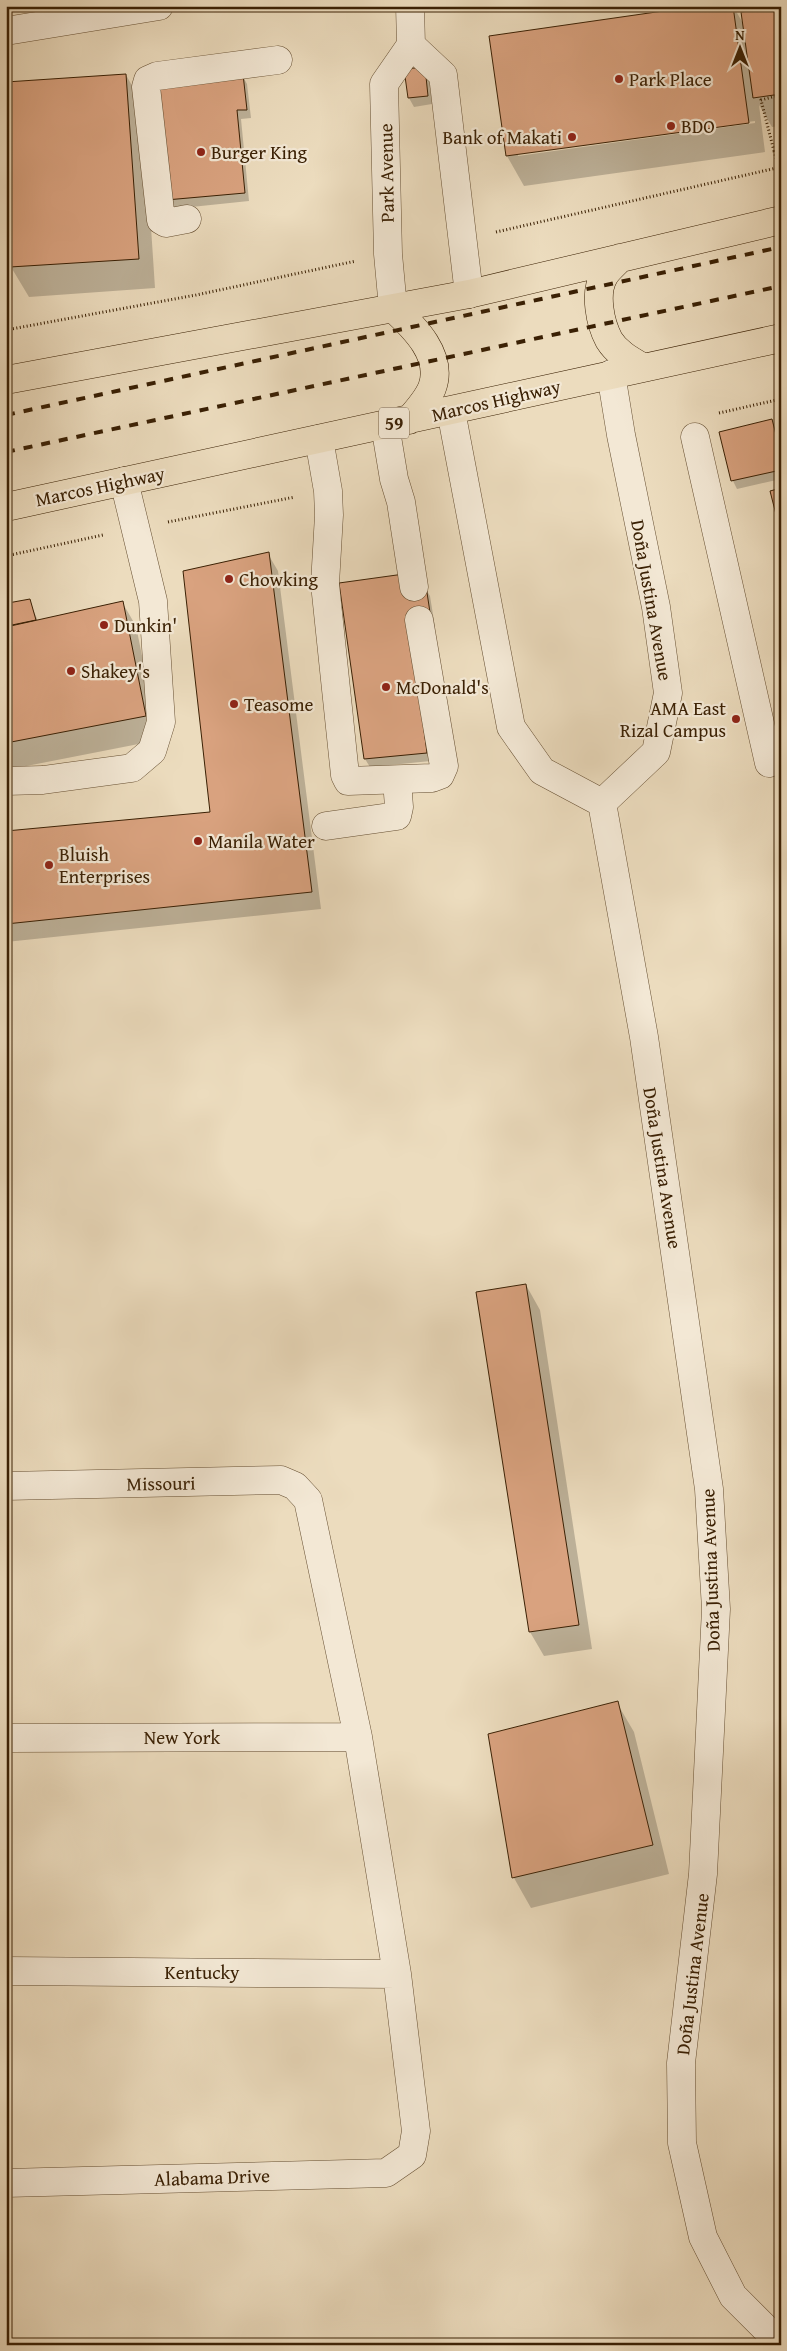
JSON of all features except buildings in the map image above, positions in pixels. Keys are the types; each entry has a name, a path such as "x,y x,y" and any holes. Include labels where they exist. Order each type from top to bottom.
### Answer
{"main road":[{"path":"6,380 469,294 781,220"},
{"path":"620,258 604,276 599,297 601,320 610,341 624,356 642,367"},
{"path":"393,308 421,336 428,349 434,369 432,387 423,403 397,423"},
{"name":"Marcos Highway","path":"6,506 397,423 642,367 781,338"}],"street":[{"path":"6,31 159,6"},
{"path":"410,6 411,45 443,76 469,294"},
{"name":"Park Avenue","path":"393,308 388,254 384,84 411,45"},
{"path":"187,219 166,223 161,220 146,87 148,80 156,76 278,60"},
{"name":"Doña Justina Avenue","path":"611,374 621,435 656,607 668,692 656,752 602,802 645,1046 709,1489 716,1608 703,1874 681,2063 682,2143 703,2237 733,2296 777,2343"},
{"path":"451,411 511,727 542,771 602,802"},
{"path":"397,423 394,479 401,502 414,587"},
{"path":"695,437 770,763"},
{"path":"319,439 328,491 329,515 325,584 345,775 348,781 432,778 440,774 444,766 419,620"},
{"path":"6,781 43,780 132,768 152,751 161,722 154,600 134,528 124,481"},
{"path":"326,826 397,816 399,808 397,780"},
{"name":"Missouri","path":"6,1486 281,1480 295,1486 308,1500 358,1736"},
{"path":"358,1736 397,1974"},
{"name":"New York","path":"6,1738 358,1736"},
{"name":"Kentucky","path":"6,1971 397,1974"},
{"name":"Alabama Drive","path":"6,2183 386,2173 412,2155 416,2130 397,1974"}],"path":[{"path":"781,113 776,96 761,100 781,175"},
{"path":"6,556 134,528 328,491"}],"railway":[{"path":"6,415 781,247"},
{"path":"6,452 781,286"}],"place":[{"name":"Park Place","path":"619,79"},
{"name":"BDO","path":"671,126"},
{"name":"Bank of Makati","path":"572,137"},
{"name":"Burger King","path":"201,152"},
{"name":"Chowking","path":"229,579"},
{"name":"Dunkin'","path":"104,625"},
{"name":"Shakey's","path":"71,671"},
{"name":"McDonald's","path":"386,687"},
{"name":"Teasome","path":"234,704"},
{"name":"AMA East Rizal Campus","path":"736,719"},
{"name":"Manila Water","path":"198,841"},
{"name":"Bluish Enterprises","path":"49,865"}]}
